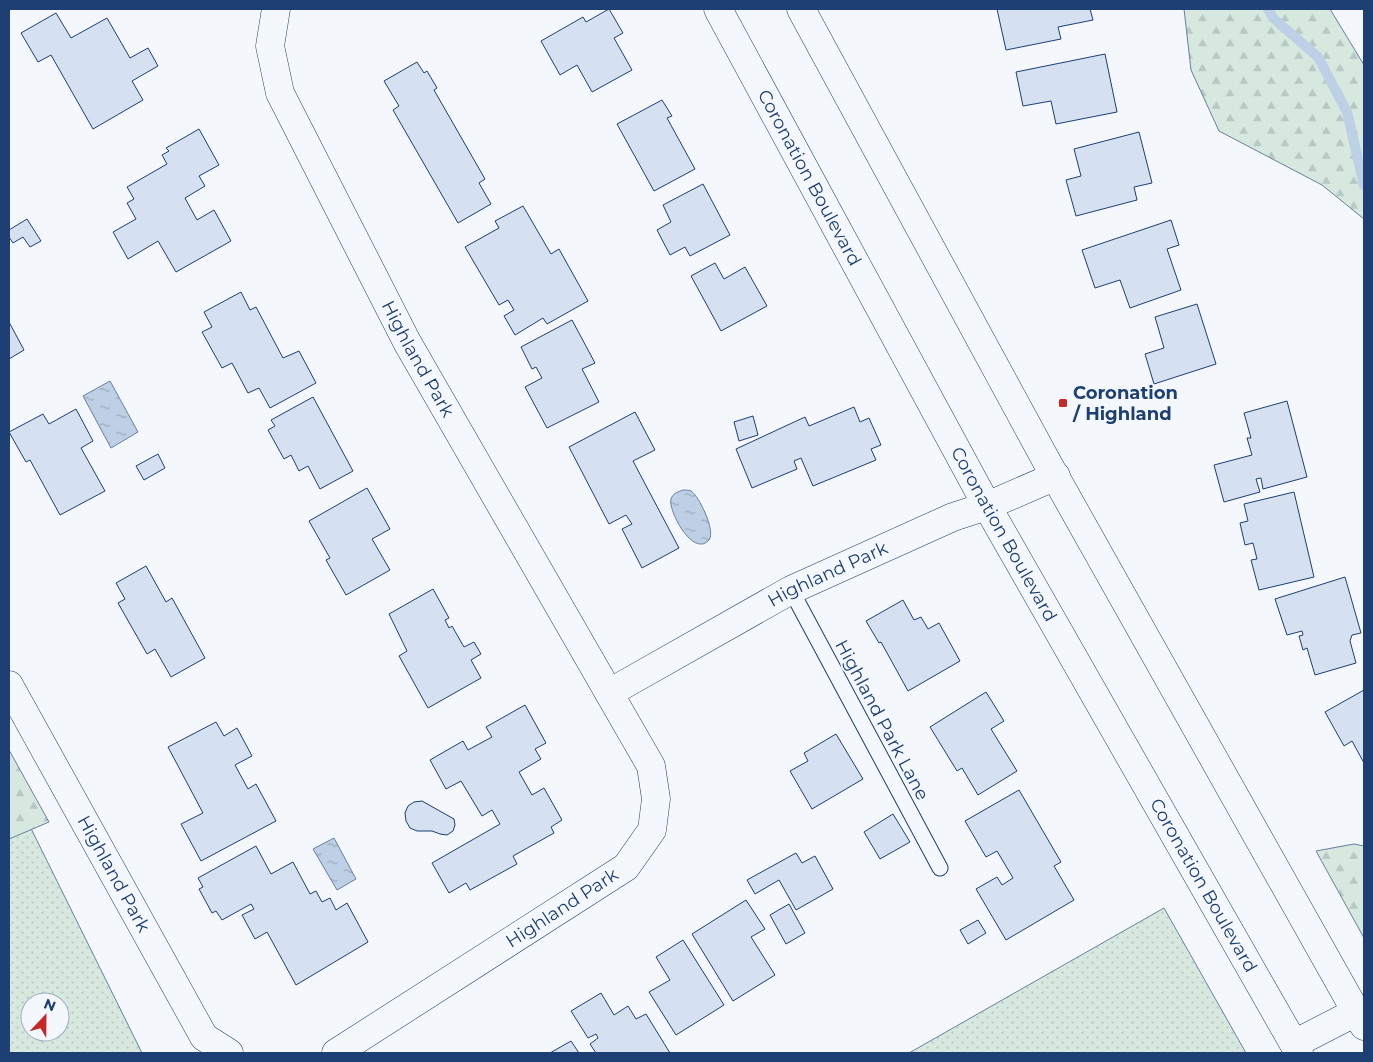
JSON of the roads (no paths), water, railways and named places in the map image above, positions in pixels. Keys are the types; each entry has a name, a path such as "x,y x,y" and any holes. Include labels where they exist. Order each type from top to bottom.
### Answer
{"main road":[{"name":"Highland Park","path":"276,9 270,46 280,93 407,342 651,766 656,799 652,830 626,867 336,1053"},
{"name":"Coronation Boulevard","path":"718,9 987,506 1296,1049"},
{"path":"801,9 1056,476 1360,1019 1296,1049"},
{"name":"Highland Park","path":"609,693 791,590 953,517 987,506 1056,476"},
{"name":"Highland Park","path":"9,685 204,1037 230,1053"}],"lane":[{"name":"Highland Park Lane","path":"791,590 940,868"}],"water":[{"path":"110,381 138,432 111,448 83,396"},
{"path":"683,490 691,491 694,494 706,514 711,536 703,544 696,543 689,538 673,513 671,499 674,494"},
{"path":"334,838 356,879 337,890 313,849"}],"waterway":[{"path":"1268,9 1273,18 1318,57 1347,112 1364,185"}],"place":[{"name":"Coronation / Highland","path":"1063,403"}]}
